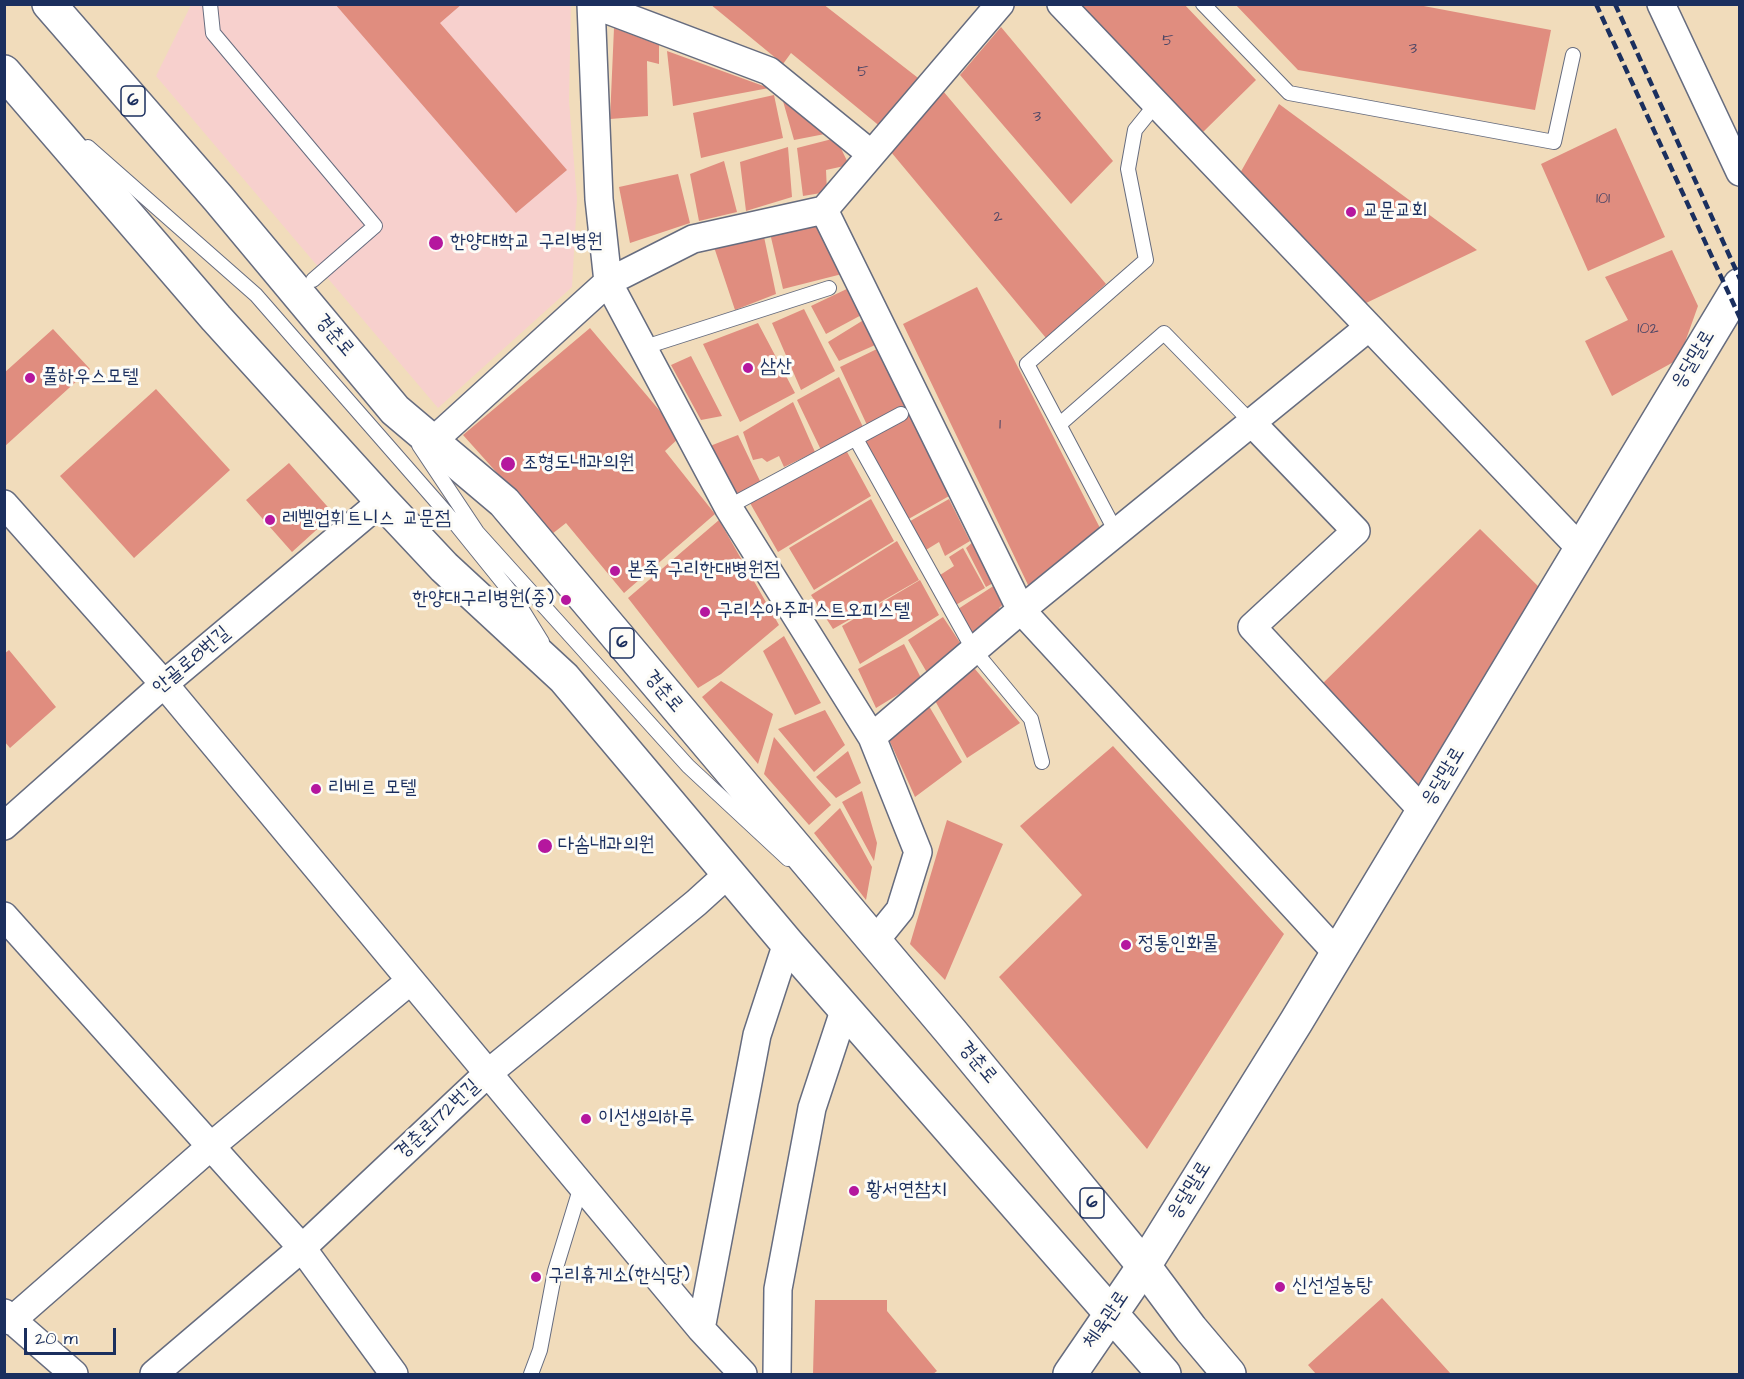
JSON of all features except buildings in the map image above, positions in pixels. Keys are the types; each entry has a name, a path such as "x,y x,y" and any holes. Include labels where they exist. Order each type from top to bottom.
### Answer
{"main road":[{"name":"경춘로","path":"49,4 218,198 395,410 434,440 504,502 1144,1266 1191,1329 1229,1374"},
{"path":"10,78 216,318 382,501 444,567 564,678 787,943 1164,1374"},
{"name":"응달말로","path":"1144,1266 1337,953 1740,285"},
{"name":"체육관로","path":"1070,1374 1144,1266"}],"street":[{"path":"871,154 769,71 592,4 599,199 608,282 728,507 872,737 918,852 900,910 874,942"},
{"path":"434,440 608,282 693,238 824,210 1000,4"},
{"path":"1060,4 1581,549"},
{"path":"1660,4 1740,172"},
{"path":"824,210 1021,609 1337,953"},
{"path":"872,737 1115,530 1252,423 1369,327"},
{"path":"1252,423 1356,531 1252,627 1423,811"},
{"name":"안골로8번길","path":"4,826 164,684 382,501"},
{"path":"4,504 164,684 487,1074 701,1329 741,1373"},
{"name":"경춘로172번길","path":"154,1374 302,1248 487,1074 696,903 728,874"},
{"path":"4,916 302,1248 394,1374"},
{"path":"701,1329 758,1035 787,943"},
{"path":"74,1374 8,1317 410,981"},
{"path":"777,1374 778,1289 812,1108 845,1008"}],"lane":[{"path":"210,4 213,33 375,226 313,280"},
{"path":"1203,4 1289,93 1554,142 1572,55"},
{"path":"10,78 255,295 450,517 513,595 564,678"},
{"path":"1115,530 1027,364 1146,260 1128,169 1135,130 1156,104"},
{"path":"642,348 829,288"},
{"path":"1060,424 1164,333 1252,423"},
{"path":"395,410 477,532 680,758 771,845 832,894"},
{"path":"728,507 901,414"},
{"path":"856,439 973,649 1031,719 1042,762"},
{"path":"531,1374 540,1350 555,1271 581,1186"}],"shaded area":[{"name":"한양대학교 구리병원","path":"191,5 571,5 569,101 577,199 572,287 438,408 156,76"}],"railway":[{"path":"1596,4 1740,318"},
{"path":"1615,4 1740,279"}],"place":[{"name":"교문교회","path":"1351,212"},
{"name":"한양대학교 구리병원","path":"436,243"},
{"name":"삼산","path":"748,368"},
{"name":"풀하우스모텔","path":"30,378"},
{"name":"조형도내과의원","path":"508,464"},
{"name":"레벨업휘트니스 교문점","path":"270,520"},
{"name":"본죽 구리한대병원점","path":"615,571"},
{"name":"한양대구리병원(중)","path":"566,600"},
{"name":"구리수아주퍼스트오피스텔","path":"705,612"},
{"name":"리베르 모텔","path":"316,789"},
{"name":"다솜내과의원","path":"545,846"},
{"name":"정통인화물","path":"1126,945"},
{"name":"이선생의하루","path":"586,1119"},
{"name":"황서연참치","path":"854,1191"},
{"name":"구리휴게소(한식당)","path":"536,1277"},
{"name":"신선설농탕","path":"1280,1287"}]}
